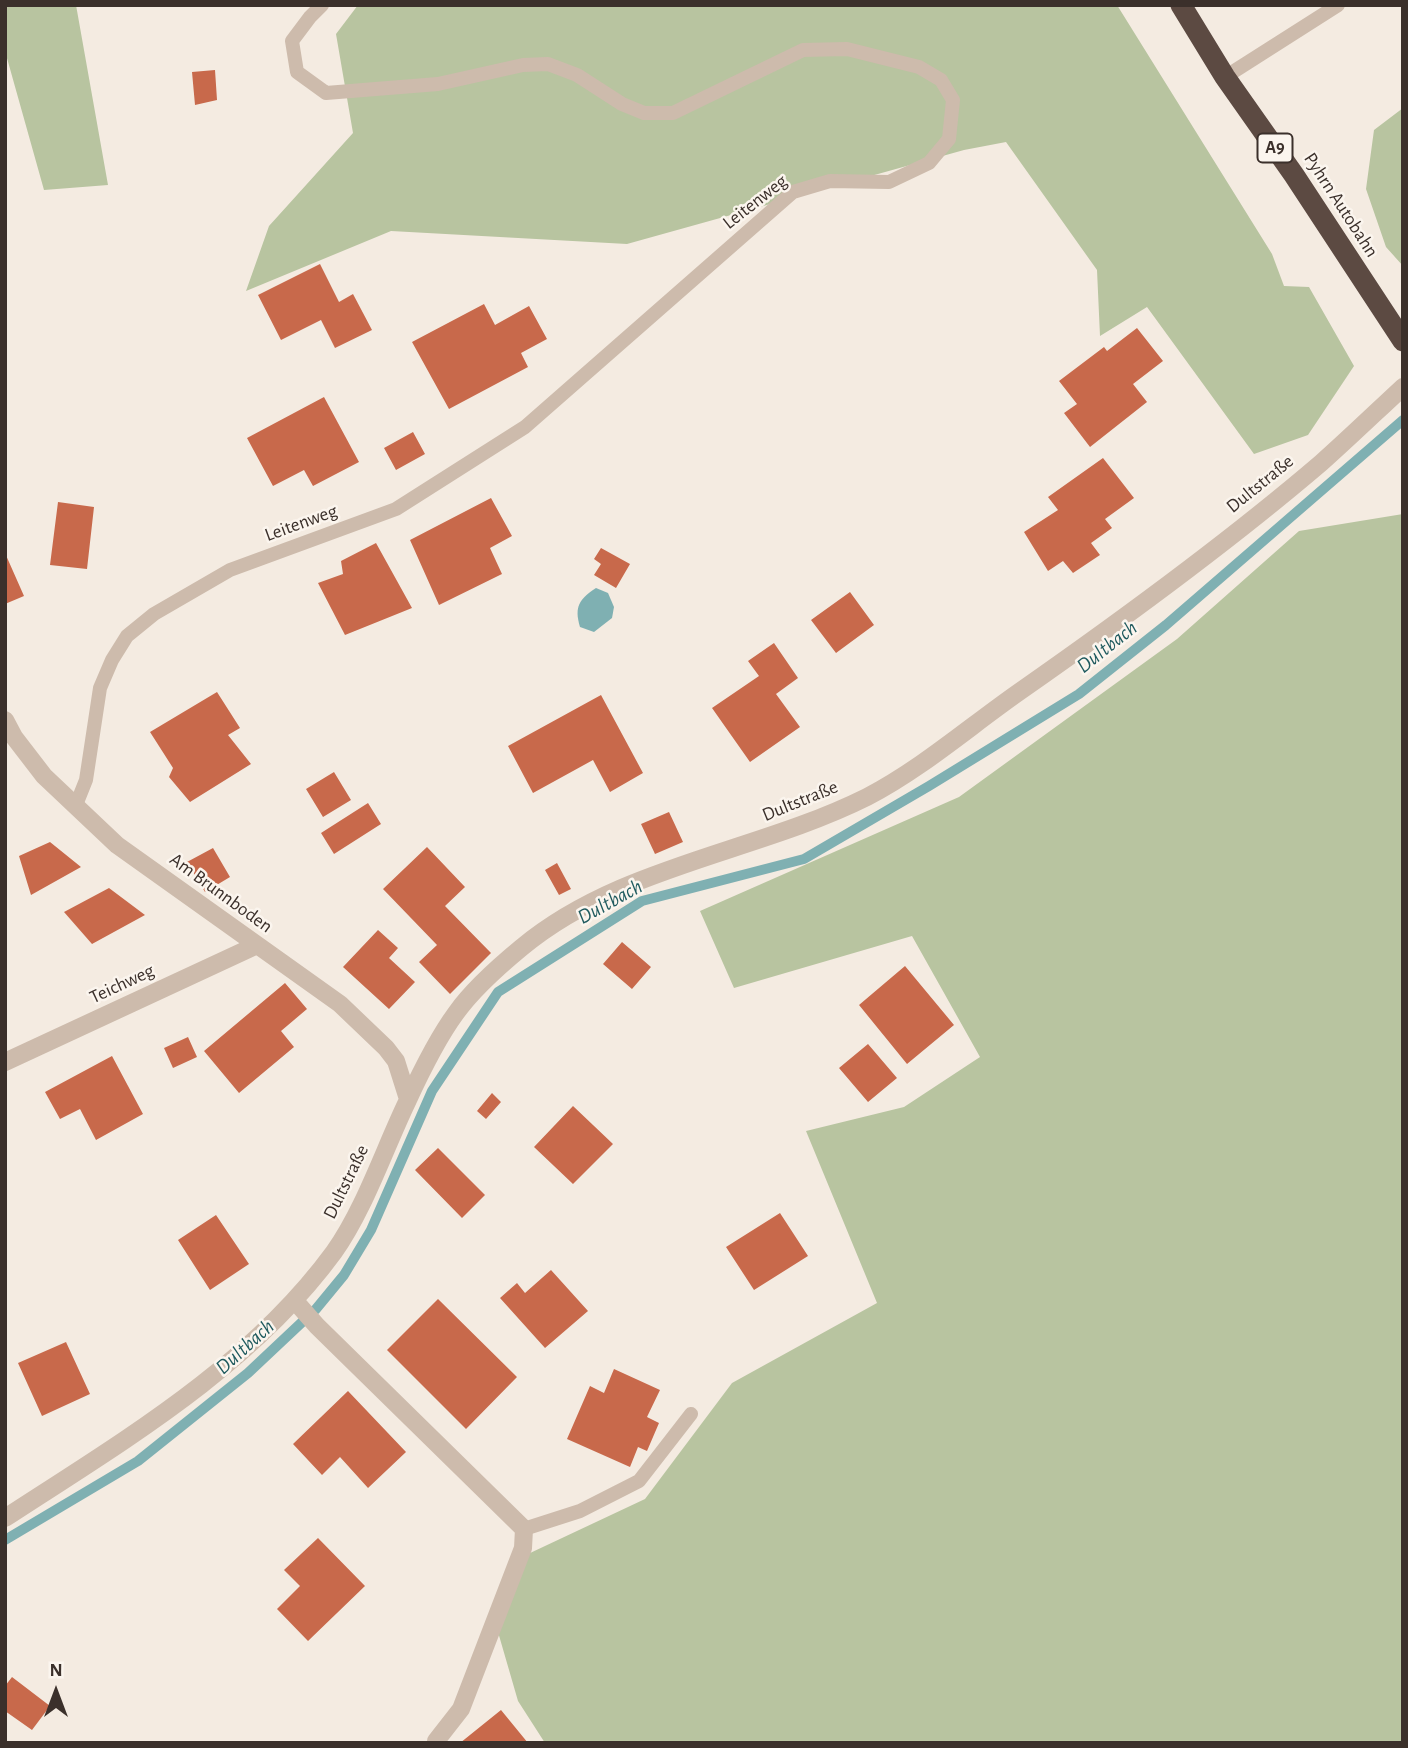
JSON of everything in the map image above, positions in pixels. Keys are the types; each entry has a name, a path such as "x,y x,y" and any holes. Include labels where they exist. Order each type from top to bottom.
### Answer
{"highway":[{"name":"Pyhrn Autobahn","path":"1181,5 1225,77 1294,174 1403,341"}],"street":[{"name":"Dultstraße","path":"5,1518 135,1433 299,1306 337,1247 373,1178 408,1099 455,1014 481,984 543,929 615,891 652,876 809,824 897,779 1128,615 1323,461 1403,387"},
{"name":"Am Brunnboden","path":"5,720 14,737 44,776 117,845 340,1004 396,1061 408,1099"},
{"name":"Teichweg","path":"5,1062 257,945"},
{"path":"299,1306 524,1529 523,1548 461,1709 436,1741"}],"lane":[{"name":"Leitenweg","path":"76,805 86,780 100,688 127,636 154,614 230,570 396,509 525,427 793,192 830,181 889,182 929,163 949,139 953,100 941,80 919,67 847,49 803,50 673,113 644,113 622,104 577,75 548,64 523,65 438,84 326,93 297,72 292,41 322,5"},
{"path":"1225,77 1338,5"},
{"path":"524,1529 580,1511 639,1481 691,1414"}],"green space":[{"path":"5,5 76,5 108,185 44,190 5,51"},
{"path":"358,5 1117,5 1272,254 1284,286 1309,287 1354,366 1308,435 1254,454 1147,307 1100,336 1097,270 1006,142 964,150 627,244 391,231 246,291 269,226 353,133 336,34"},
{"path":"1403,108 1403,266 1386,247 1366,189 1374,130"},
{"path":"1403,514 1403,1743 545,1743 518,1701 498,1632 528,1554 645,1499 732,1383 877,1303 806,1131 904,1107 980,1057 912,936 734,988 700,911 959,797 1177,639 1299,531"}],"water":[{"path":"596,588 608,593 614,607 612,618 594,632 580,627 578,609 585,596"}],"building":[{"path":"215,70 217,100 195,105 192,72"},
{"path":"320,264 339,302 353,294 372,330 335,348 321,320 281,340 258,295"},
{"path":"484,304 495,325 529,306 547,339 521,353 528,367 449,409 412,342"},
{"path":"1137,328 1163,361 1133,384 1147,402 1090,447 1064,413 1077,404 1059,381 1104,347 1107,351"},
{"path":"324,397 359,462 313,486 304,470 273,486 247,438"},
{"path":"413,432 425,454 396,470 384,448"},
{"path":"1103,458 1134,498 1105,519 1112,528 1091,543 1100,555 1073,573 1063,561 1048,571 1024,532 1058,510 1048,497"},
{"path":"491,498 512,536 490,548 502,574 439,605 410,540"},
{"path":"58,502 94,507 87,569 50,565"},
{"path":"376,543 412,608 345,635 318,583 343,574 341,561"},
{"path":"601,548 630,564 616,588 594,575 601,564 594,559"},
{"path":"5,553 24,596 5,604"},
{"path":"850,592 874,625 836,653 811,620"},
{"path":"774,643 798,678 776,694 800,727 750,762 712,708 759,676 748,661"},
{"path":"217,692 240,728 228,735 251,764 190,802 169,777 173,768 150,732"},
{"path":"601,695 643,773 610,792 593,760 533,793 508,746"},
{"path":"334,772 351,800 323,817 306,789"},
{"path":"368,803 381,824 334,854 321,833"},
{"path":"669,812 683,842 655,854 641,824"},
{"path":"50,842 81,867 31,895 19,856"},
{"path":"427,847 465,887 445,906 491,953 450,994 419,962 437,945 383,889"},
{"path":"213,848 230,877 205,892 187,862"},
{"path":"557,863 571,889 559,895 545,870"},
{"path":"109,888 145,915 92,944 64,912"},
{"path":"378,930 398,948 389,958 415,982 389,1009 343,967"},
{"path":"622,942 651,967 632,989 603,964"},
{"path":"905,966 954,1025 907,1064 859,1005"},
{"path":"285,983 307,1009 281,1031 294,1047 239,1093 204,1051"},
{"path":"188,1037 197,1057 173,1068 164,1048"},
{"path":"868,1044 897,1078 868,1102 839,1068"},
{"path":"112,1056 143,1114 96,1140 80,1109 60,1119 45,1092"},
{"path":"492,1093 501,1102 486,1119 477,1111"},
{"path":"573,1106 613,1144 573,1184 534,1147"},
{"path":"438,1148 485,1195 462,1218 415,1170"},
{"path":"780,1213 808,1256 754,1290 726,1247"},
{"path":"216,1215 249,1264 210,1290 178,1240"},
{"path":"551,1270 588,1311 545,1348 500,1298 517,1283 525,1293"},
{"path":"438,1299 517,1377 466,1429 387,1350"},
{"path":"66,1342 90,1394 42,1416 18,1363"},
{"path":"614,1369 660,1390 647,1417 659,1423 647,1451 638,1447 630,1467 567,1439 590,1386 604,1393"},
{"path":"348,1391 406,1452 368,1488 340,1457 322,1475 293,1444"},
{"path":"318,1538 365,1586 308,1641 277,1609 300,1586 284,1570"},
{"path":"12,1677 50,1706 32,1730 5,1711 5,1686"},
{"path":"501,1710 528,1743 460,1743"}],"waterway":[{"name":"Dultbach","path":"5,1540 138,1461 248,1373 316,1309 344,1275 371,1230 432,1091 498,992 642,901 804,859 1079,694 1166,625 1403,420"}]}
